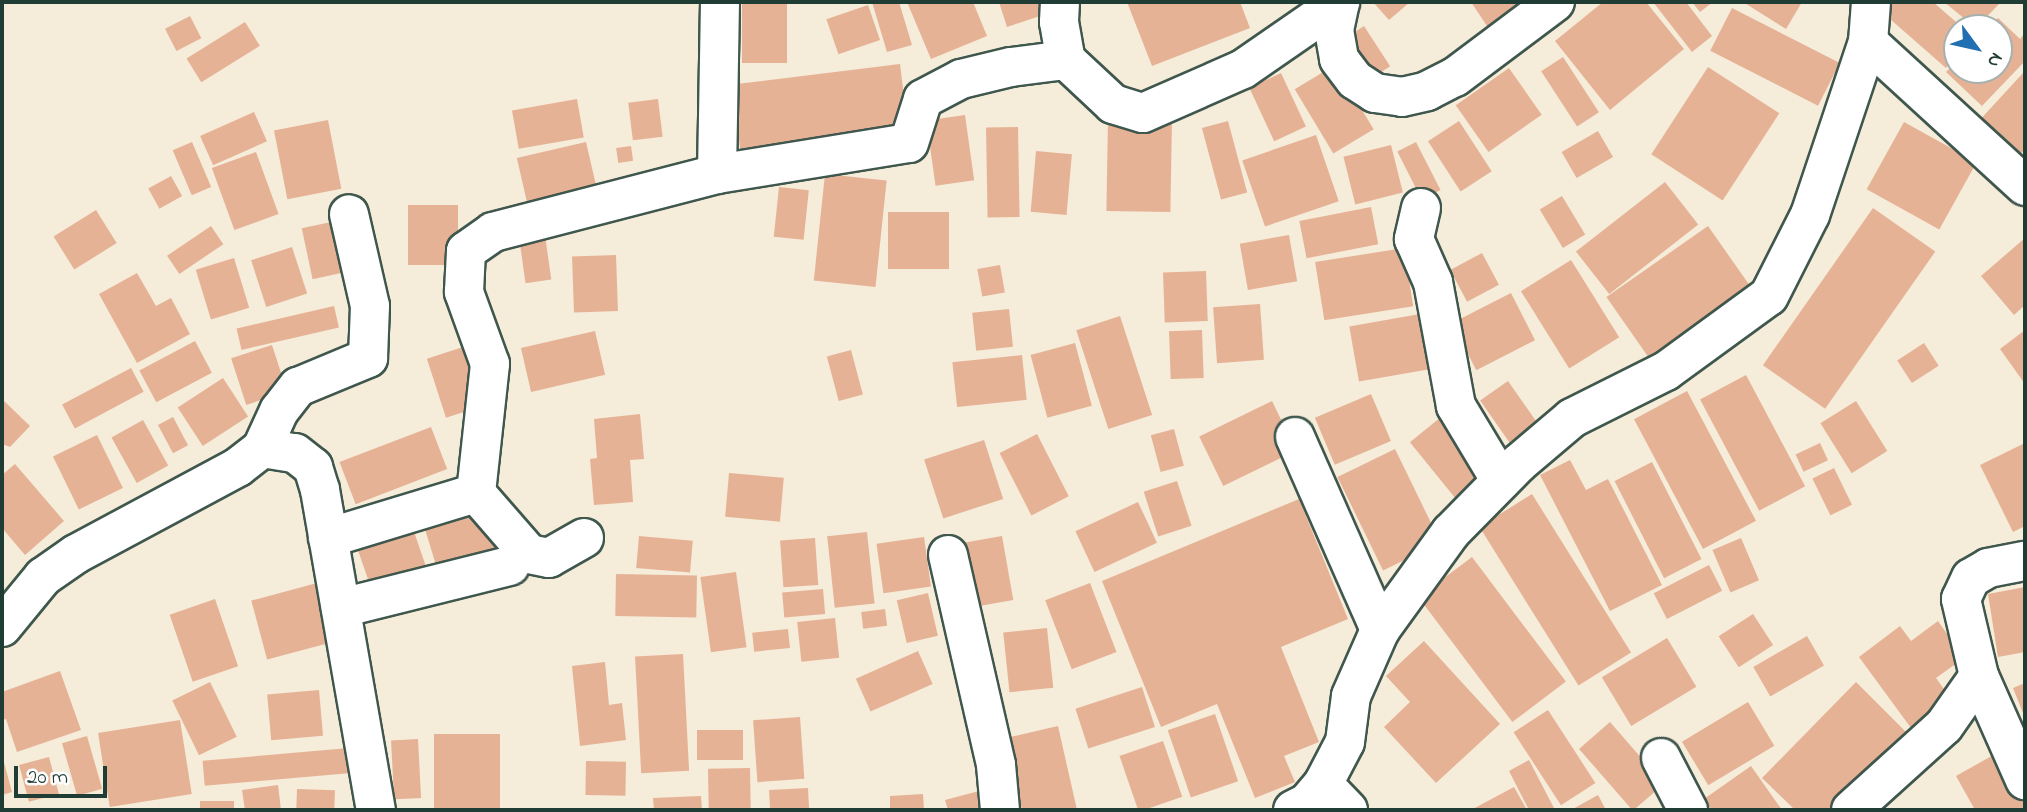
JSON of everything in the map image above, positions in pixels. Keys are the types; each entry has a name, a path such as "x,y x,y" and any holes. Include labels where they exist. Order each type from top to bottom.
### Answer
{"street":[{"path":"717,174 720,2"},
{"path":"1060,2 1059,22 1066,60 1113,104 1143,113 1243,69 1340,2"},
{"path":"1340,2 1334,30 1339,59 1355,80 1375,93 1402,97 1427,92 1455,77 1555,2"},
{"path":"1293,810 1307,803 1335,797 1351,696 1381,630 1451,532 1501,481 1572,418 1666,371 1769,296 1810,215 1868,43 1871,2"},
{"path":"1868,43 2025,186"},
{"path":"584,538 550,558 529,554 475,493 490,364 464,292 466,251 493,232 717,174 909,143 923,99 961,79 1066,60"},
{"path":"1421,208 1415,239 1433,282 1456,406 1501,481"},
{"path":"2,627 43,577 76,554 238,467 262,448 279,411 298,387 368,358 370,306 349,214"},
{"path":"1295,437 1381,630"},
{"path":"262,448 295,453 313,467 376,810"},
{"path":"328,538 475,493"},
{"path":"948,555 996,765 1000,810"},
{"path":"2025,561 1988,568 1971,579 1961,599 1979,676 2025,780"},
{"path":"341,608 510,566"},
{"path":"1851,810 1944,726 1979,676"},
{"path":"1661,758 1688,810"}],"building":[{"path":"742,2 787,2 787,63 742,63"},
{"path":"872,2 899,2 912,45 887,52"},
{"path":"907,2 973,2 987,36 931,59"},
{"path":"999,2 1049,2 1052,12 1007,27"},
{"path":"1127,2 1240,2 1250,28 1152,66"},
{"path":"1373,2 1410,2 1389,20"},
{"path":"1471,2 1536,2 1491,32"},
{"path":"1603,2 1646,2 1684,49 1610,110 1555,41"},
{"path":"1653,2 1686,2 1712,36 1692,52"},
{"path":"1692,2 1713,2 1700,12"},
{"path":"1743,2 1802,2 1786,29"},
{"path":"1891,2 1933,2 1947,14 1943,14 1943,65 1882,12"},
{"path":"1944,2 2001,2 1989,14 1959,14"},
{"path":"868,5 880,40 838,54 826,19"},
{"path":"1732,8 1840,63 1818,106 1710,51"},
{"path":"190,16 201,38 176,51 165,29"},
{"path":"245,22 260,46 201,82 186,59"},
{"path":"1364,26 1390,66 1365,83 1339,42"},
{"path":"2013,32 2020,39 2025,33 2025,61 2013,74"},
{"path":"1563,57 1599,112 1577,127 1541,71"},
{"path":"900,64 910,142 742,163 732,85"},
{"path":"1335,65 1374,129 1333,153 1295,89"},
{"path":"1708,67 1779,113 1723,201 1651,154"},
{"path":"1509,68 1542,115 1488,152 1456,105"},
{"path":"1281,73 1306,126 1274,141 1249,88"},
{"path":"2023,73 2025,149 2016,159 1977,123"},
{"path":"1959,84 2003,84 1982,106"},
{"path":"577,99 584,137 519,149 512,110"},
{"path":"658,99 663,137 633,140 628,103"},
{"path":"254,112 267,141 213,165 200,136"},
{"path":"965,115 974,180 936,186 926,120"},
{"path":"1108,119 1172,120 1170,212 1106,211"},
{"path":"328,120 341,189 287,199 274,130"},
{"path":"1228,121 1247,192 1221,199 1202,128"},
{"path":"1459,121 1492,171 1461,191 1428,141"},
{"path":"1904,122 1977,162 1939,230 1867,189"},
{"path":"1018,127 1020,217 988,218 986,128"},
{"path":"1598,131 1613,157 1577,178 1562,152"},
{"path":"1316,135 1339,201 1265,227 1242,160"},
{"path":"192,142 211,187 192,195 173,150"},
{"path":"586,142 597,189 528,205 517,158"},
{"path":"1416,142 1441,190 1422,200 1397,152"},
{"path":"1391,145 1403,193 1355,204 1343,157"},
{"path":"631,146 633,161 618,163 616,148"},
{"path":"1036,151 1072,154 1067,215 1031,212"},
{"path":"256,152 279,214 234,230 212,168"},
{"path":"825,174 887,180 875,287 814,280"},
{"path":"171,176 182,196 159,209 148,189"},
{"path":"1665,182 1698,225 1609,294 1576,252"},
{"path":"779,187 809,190 804,240 774,237"},
{"path":"1562,196 1585,235 1563,248 1540,209"},
{"path":"408,205 458,205 458,265 408,265"},
{"path":"1371,207 1378,244 1307,258 1299,221"},
{"path":"1873,208 1935,252 1825,409 1763,365"},
{"path":"96,210 117,243 74,270 54,236"},
{"path":"888,212 949,212 949,269 888,269"},
{"path":"336,221 347,272 313,279 302,228"},
{"path":"211,226 223,244 179,274 167,256"},
{"path":"1708,226 1750,286 1648,357 1606,297"},
{"path":"545,235 551,280 526,283 519,239"},
{"path":"1289,235 1297,281 1248,290 1240,244"},
{"path":"2025,238 2025,305 2014,315 1981,276"},
{"path":"292,247 307,294 266,307 251,260"},
{"path":"1404,248 1413,306 1324,320 1315,262"},
{"path":"1482,253 1499,285 1467,302 1450,270"},
{"path":"616,255 618,311 574,313 572,257"},
{"path":"234,258 249,308 211,319 196,270"},
{"path":"1571,260 1619,337 1569,368 1521,291"},
{"path":"1000,265 1005,293 982,297 977,269"},
{"path":"1206,271 1208,321 1165,322 1163,273"},
{"path":"137,273 156,306 171,298 190,334 137,363 99,294"},
{"path":"1511,293 1535,340 1476,370 1452,323"},
{"path":"1260,304 1264,360 1217,363 1213,307"},
{"path":"334,306 339,327 242,350 237,328"},
{"path":"1009,309 1013,347 976,351 972,313"},
{"path":"1431,312 1441,367 1359,382 1349,326"},
{"path":"1120,316 1152,415 1108,429 1076,330"},
{"path":"1202,330 1204,378 1171,379 1169,331"},
{"path":"2025,330 2025,384 2000,349"},
{"path":"595,331 605,375 531,392 521,348"},
{"path":"195,341 212,373 156,402 139,371"},
{"path":"1075,343 1092,406 1047,418 1031,355"},
{"path":"1924,343 1939,366 1912,383 1897,360"},
{"path":"272,345 287,392 246,405 231,358"},
{"path":"463,347 482,406 446,418 427,359"},
{"path":"851,350 863,394 839,401 827,356"},
{"path":"1022,355 1027,400 957,407 952,362"},
{"path":"131,368 144,392 75,428 62,405"},
{"path":"1746,375 1805,486 1759,511 1700,399"},
{"path":"223,378 248,417 203,446 178,407"},
{"path":"1508,381 1542,430 1515,450 1480,401"},
{"path":"1687,391 1756,521 1703,549 1634,419"},
{"path":"1371,394 1391,441 1335,465 1315,418"},
{"path":"2,399 30,426 10,447 2,444"},
{"path":"1272,401 1296,450 1223,486 1199,437"},
{"path":"1856,401 1887,451 1852,473 1820,423"},
{"path":"640,414 644,459 630,460 633,502 594,505 590,459 597,458 594,419"},
{"path":"173,417 188,445 173,453 158,425"},
{"path":"1441,417 1491,479 1460,504 1410,442"},
{"path":"143,420 168,465 137,483 112,437"},
{"path":"431,427 447,469 356,504 340,462"},
{"path":"1174,429 1184,466 1161,472 1151,435"},
{"path":"1037,434 1069,496 1031,515 1000,453"},
{"path":"97,435 123,488 79,510 53,456"},
{"path":"984,440 1003,499 943,518 924,459"},
{"path":"1820,443 1828,460 1804,472 1796,454"},
{"path":"2025,443 2025,526 2013,532 1980,465"},
{"path":"1395,449 1441,542 1383,571 1337,477"},
{"path":"1570,460 1586,490 1608,479 1662,585 1610,611 1540,475"},
{"path":"1652,462 1701,559 1664,578 1615,481"},
{"path":"15,464 64,521 25,555 2,528 2,475"},
{"path":"1834,468 1852,505 1830,515 1812,479"},
{"path":"729,473 784,478 780,522 725,517"},
{"path":"1177,481 1192,526 1158,537 1144,492"},
{"path":"1532,494 1631,653 1579,685 1479,527"},
{"path":"1299,499 1348,619 1281,647 1319,742 1284,756 1295,782 1255,798 1217,704 1161,727 1102,581"},
{"path":"1138,502 1157,543 1094,572 1075,531"},
{"path":"482,507 495,550 437,568 424,525"},
{"path":"410,520 429,574 373,593 354,539"},
{"path":"867,532 875,604 835,608 827,536"},
{"path":"639,536 693,541 690,573 636,568"},
{"path":"1002,536 1013,600 965,609 954,545"},
{"path":"924,537 931,587 883,593 876,544"},
{"path":"815,538 818,585 783,587 780,540"},
{"path":"1741,538 1759,580 1730,592 1712,550"},
{"path":"1472,557 1566,682 1512,722 1418,597"},
{"path":"1709,565 1722,591 1667,619 1654,593"},
{"path":"736,572 747,647 711,652 700,577"},
{"path":"616,574 697,575 696,617 615,616"},
{"path":"317,583 333,642 267,660 251,601"},
{"path":"1090,583 1117,652 1072,669 1045,600"},
{"path":"2025,587 2025,652 1998,657 1988,594"},
{"path":"823,589 825,614 784,617 782,593"},
{"path":"928,593 938,636 907,643 897,600"},
{"path":"215,599 238,666 193,682 170,615"},
{"path":"885,609 887,626 863,629 861,612"},
{"path":"1753,614 1773,645 1739,667 1719,636"},
{"path":"835,618 839,658 801,662 797,622"},
{"path":"1938,621 1964,658 1936,678 1951,699 1911,728 1859,657 1900,626 1911,641"},
{"path":"1047,628 1053,688 1010,692 1003,633"},
{"path":"788,629 790,648 754,652 752,633"},
{"path":"1807,636 1824,665 1770,696 1753,667"},
{"path":"1667,638 1696,687 1631,726 1602,677"},
{"path":"1424,641 1500,724 1436,783 1384,727 1410,702 1386,676"},
{"path":"918,651 933,684 871,712 856,679"},
{"path":"683,654 689,771 641,773 635,657"},
{"path":"605,662 609,705 622,703 626,740 580,746 572,666"},
{"path":"60,671 81,730 17,752 6,719 2,720 2,692"},
{"path":"210,682 237,737 199,755 172,700"},
{"path":"1856,682 1908,734 1833,810 1795,810 1762,778"},
{"path":"2025,683 2025,718 2013,688"},
{"path":"1142,687 1155,727 1088,749 1075,709"},
{"path":"319,690 323,736 271,740 267,695"},
{"path":"1748,702 1774,746 1708,785 1682,742"},
{"path":"1548,710 1595,783 1561,805 1514,732"},
{"path":"1215,714 1238,781 1191,797 1168,730"},
{"path":"800,717 804,779 757,782 753,720"},
{"path":"180,720 192,794 110,807 98,733"},
{"path":"1610,722 1664,784 1632,810 1579,749"},
{"path":"1058,726 1077,810 1022,810 1006,738"},
{"path":"697,730 743,730 743,760 697,760"},
{"path":"434,734 500,734 500,810 434,810"},
{"path":"87,736 102,789 77,796 62,743"},
{"path":"418,739 421,798 394,799 391,740"},
{"path":"1163,741 1182,797 1138,810 1120,756"},
{"path":"349,748 351,773 205,786 203,761"},
{"path":"1997,753 2025,802 2022,810 1975,810 1956,776"},
{"path":"2,755 12,792 2,795"},
{"path":"49,757 59,794 29,802 19,765"},
{"path":"1529,760 1555,810 1529,810 1509,771"},
{"path":"586,761 626,762 625,796 585,795"},
{"path":"1751,766 1782,810 1712,810 1704,799"},
{"path":"750,768 751,810 709,810 708,769"},
{"path":"278,785 281,810 245,810 242,790"},
{"path":"1514,787 1527,810 1471,810"},
{"path":"808,788 809,810 770,810 769,790"},
{"path":"297,789 335,790 334,810 296,810"},
{"path":"979,791 984,810 948,810 945,800"},
{"path":"923,794 924,810 890,810 890,796"},
{"path":"1598,795 1606,810 1571,810"},
{"path":"701,796 702,810 654,810 653,798"},
{"path":"200,801 234,801 234,810 200,810"}]}
